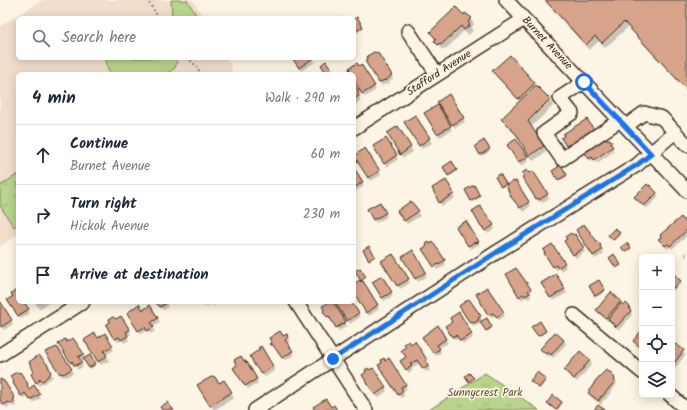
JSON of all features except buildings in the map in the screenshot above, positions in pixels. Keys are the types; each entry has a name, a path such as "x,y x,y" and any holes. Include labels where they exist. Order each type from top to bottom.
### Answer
{"street":[{"name":"Burnet Avenue","path":"507,0 651,154 686,188"},
{"name":"Stafford Avenue","path":"356,127 524,19"},
{"path":"408,31 437,74"},
{"path":"584,82 560,98 572,113 544,133 562,159 623,123 644,113 662,118 687,145"},
{"path":"255,410 497,252 637,165 675,132"},
{"path":"0,355 80,304"},
{"path":"297,304 366,410"},
{"path":"574,315 639,369"},
{"path":"673,398 687,410"}],"path":[{"path":"147,0 159,16"},
{"path":"190,60 198,68 199,72"}],"shaded area":[{"path":"43,0 193,0 203,16 17,16"},
{"path":"16,16 16,60 227,60 232,67 231,72 16,72 16,236 0,246 0,26"}],"green space":[{"path":"171,0 187,0 197,16 172,16"},
{"path":"106,60 176,60 177,62 175,68 169,72 109,72"},
{"path":"16,175 16,226 14,227 0,206 0,186"},
{"name":"Sunnycrest Park","path":"485,373 539,410 429,410"}],"route":[{"path":"333,359 497,252 637,165 651,154 584,82"}]}
